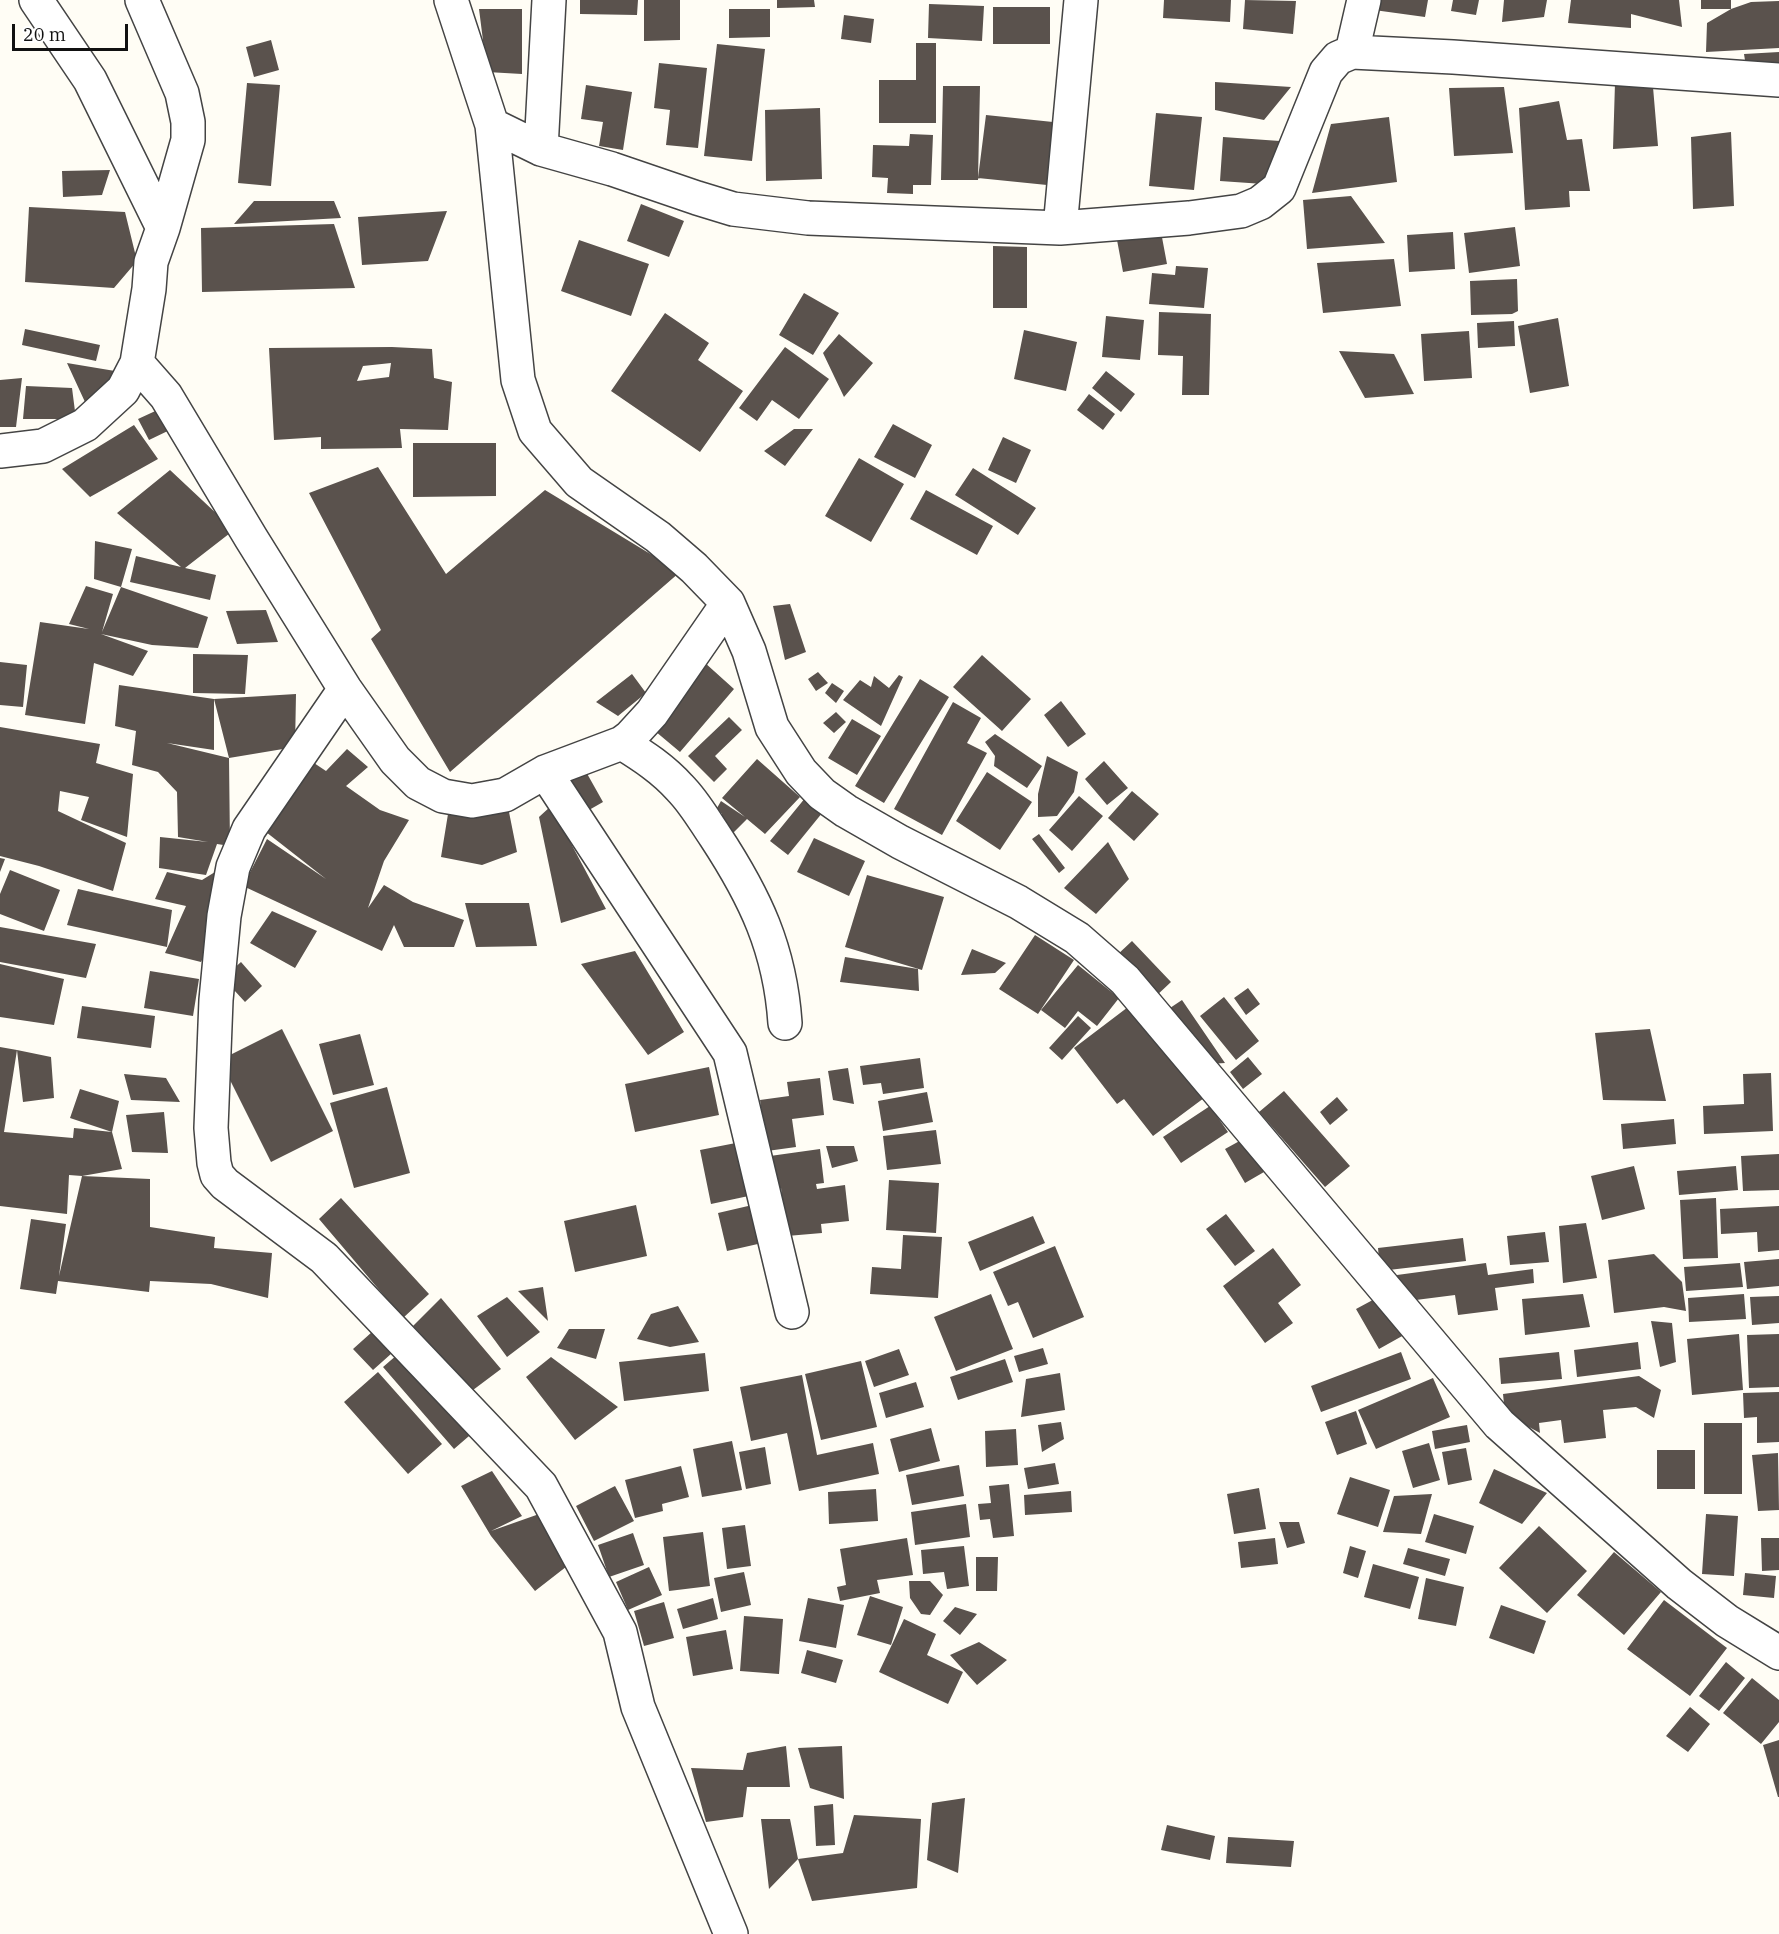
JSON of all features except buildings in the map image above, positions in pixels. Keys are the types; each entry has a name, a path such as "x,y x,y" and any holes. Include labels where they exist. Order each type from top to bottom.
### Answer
{"street":[{"path":"36,0 90,80 163,228"},
{"path":"0,451 43,446 85,425 123,390 137,363 151,262 188,140 188,122 182,93 142,0"},
{"path":"451,0 492,125 518,380 535,431 579,482 658,537 694,568 728,603 748,651 772,727 801,772 822,794 846,811 900,842 1018,902 1077,938 1125,980 1499,1424 1679,1584 1728,1621 1779,1653"},
{"path":"541,149 549,0"},
{"path":"1060,228 1081,0"},
{"path":"1352,52 1364,0"},
{"path":"492,125 541,149 612,169 734,209 808,218 1060,228 1189,218 1241,211 1260,203 1279,188 1326,72 1338,58 1352,52 1465,57 1779,80"},
{"path":"137,363 166,396 345,689 394,760 418,783 443,796 472,801 505,795 545,772 626,740 652,713 728,603"},
{"path":"345,689 249,829 233,867 224,915 216,1000 211,1128 214,1163 218,1175 225,1184 324,1258 541,1486 620,1632 638,1707 730,1934"},
{"path":"626,740 682,789 741,876 760,912 775,958 785,1023"},
{"path":"545,772 730,1053 792,1312"}]}
